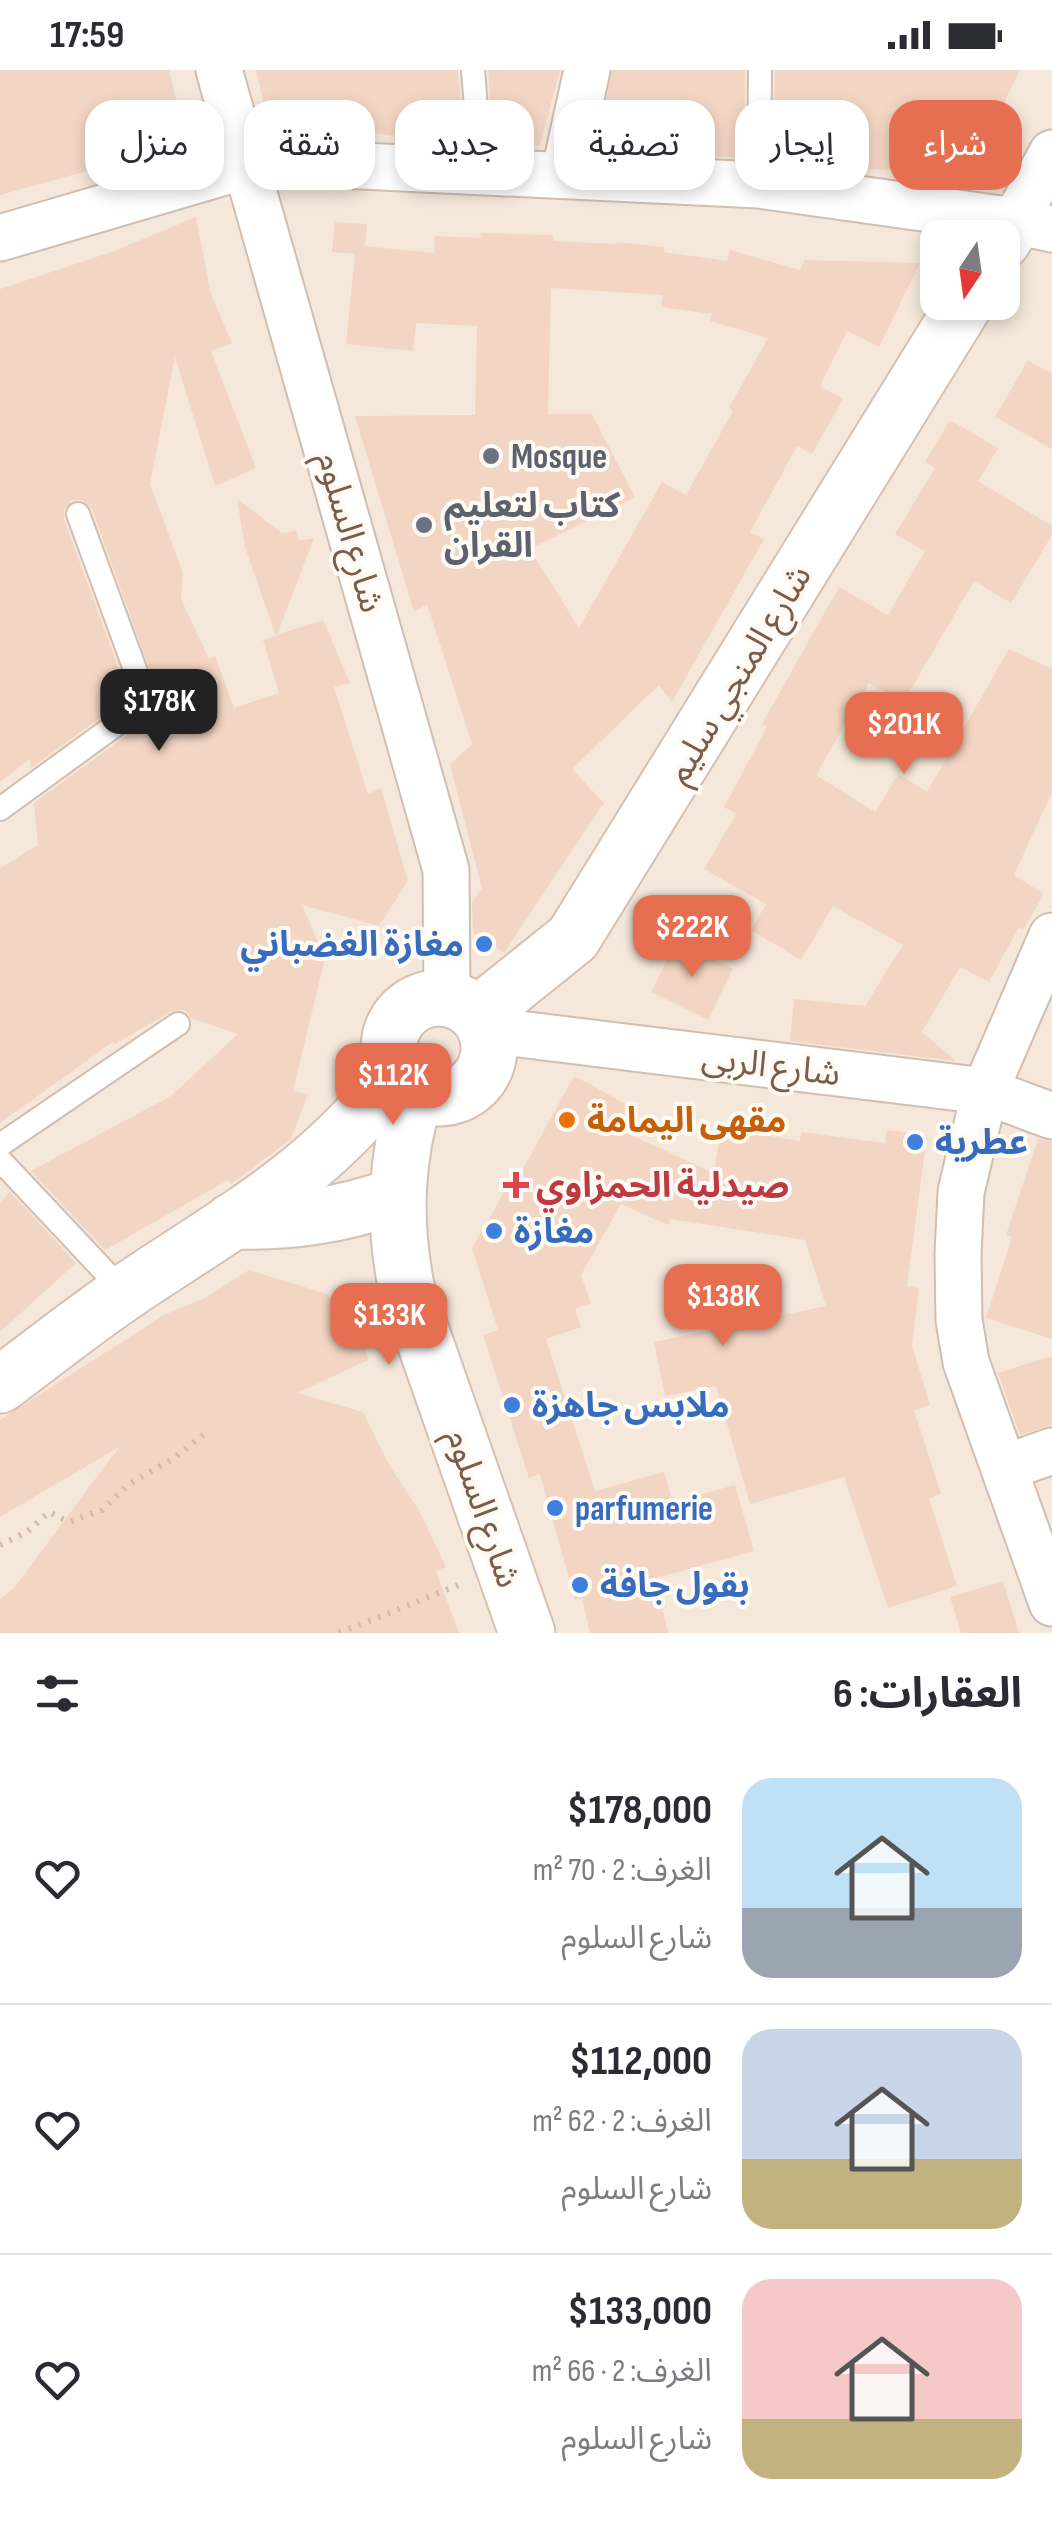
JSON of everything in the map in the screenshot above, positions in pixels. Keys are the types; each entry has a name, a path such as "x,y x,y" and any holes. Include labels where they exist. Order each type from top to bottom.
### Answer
{"street":[{"name":"شارع السلوم","path":"220,70 244,162"},
{"path":"580,100 587,70"},
{"path":"788,190 1023,231 1052,153"},
{"path":"0,238 244,166"},
{"name":"شارع السلوم","path":"252,190 422,776 446,870 470,1015"},
{"name":"شارع المنجي سليم","path":"470,1015 573,938 955,320"},
{"path":"1052,936 986,1090 961,1192 959,1320 966,1362 1052,1603"},
{"path":"416,1003 470,1015 489,1047 478,1079 450,1097 432,1098 406,1082 390,1057 389,1041 403,1012 416,1003"},
{"name":"شارع الربى","path":"470,1015 986,1090 1052,1116"},
{"name":"شارع السلوم","path":"406,1082 396,1196 407,1292 528,1633"},
{"path":"0,1385 334,1145 377,1098 406,1082"},
{"path":"232,1221 316,1219 396,1196"},
{"path":"1004,1468 1052,1451"}],"lane":[{"path":"473,70 475,100"},
{"path":"760,70 760,100"},
{"path":"0,809 147,702 78,514"},
{"path":"0,1144 178,1024"},
{"path":"0,1160 125,1293"}],"path":[{"path":"0,1545 27,1532 48,1512 68,1522 102,1510 128,1485 174,1458 208,1431"},
{"path":"338,1633 505,1568"}],"shaded area":[{"path":"0,70 1052,70 1052,1633 0,1633"}],"building":[{"path":"0,70 169,70 176,100 85,100 85,172 0,195"},
{"path":"256,70 458,70 460,100 395,100 395,135 375,133 375,100 263,100"},
{"path":"488,70 560,70 540,145 534,145 534,100 490,100"},
{"path":"612,70 745,70 745,100 735,100 735,158 715,157 715,100 606,100"},
{"path":"775,70 1020,70 1006,100 889,100 889,170 869,169 869,100 775,100"},
{"path":"196,217 211,294 232,343 211,351 256,468 215,486 175,357 150,484 183,573 181,599 209,659 215,656 234,708 279,693 263,640 276,636 245,547 237,499 282,533 296,531 299,541 314,538 277,635 323,620 350,683 334,687 368,794 381,788 408,881 379,926 302,905 325,958 293,1091 308,1094 291,1139 231,1184 228,1180 105,1250 31,1171 171,1096 238,1034 191,1018 184,1010 172,1011 113,1042 0,1123 0,868 38,845 34,803 156,714 162,705 92,509 82,500 72,500 64,510 64,519 129,697 31,768 30,759 0,782 0,289 114,251"},
{"path":"335,222 367,224 365,246 434,253 435,236 481,238 480,233 553,235 553,241 664,247 664,252 727,261 730,250 800,270 805,260 920,263 879,347 847,331 820,386 843,399 812,454 797,446 750,532 764,539 672,702 659,685 572,769 604,803 504,953 473,932 472,902 482,888 450,765 472,744 427,604 414,612 355,416 475,415 477,326 416,323 413,351 346,344 355,254 332,252","holes":["551,288 663,295 661,307 712,314 710,321 768,338 686,495 662,482 579,628 530,549 635,497 592,414 548,414"]},
{"path":"1028,360 1052,374 1052,449 995,417"},
{"path":"950,420 998,448 978,481 1052,526 1052,535 1011,603 974,581 903,703 869,683 816,775 875,812 898,774 927,792 1009,649 1052,669 1052,792 1014,875 1044,894 1023,930 1019,927 989,982 960,967 922,1032 956,1061 790,1041 794,999 865,1006 903,945 833,906 801,960 751,930 766,904 704,869 736,814 724,807 767,727 762,724 839,587 888,615 925,551 895,534 935,468 925,462"},
{"path":"677,940 733,969 708,1020 651,992"},
{"path":"574,1076 630,1106 618,1129 714,1173 721,1128 800,1141 801,1132 885,1143 887,1130 927,1135 907,1286 919,1288 912,1345 930,1405 914,1410 941,1494 929,1498 957,1586 888,1608 844,1477 750,1504 716,1386 665,1396 654,1342 826,1306 805,1240 670,1219 668,1225 621,1204 581,1275 591,1303 575,1309 581,1327 546,1339 595,1491 664,1472 673,1502 735,1485 754,1551 656,1578 668,1633 590,1633 582,1598 575,1600 540,1474 529,1478 483,1335 498,1330 472,1248 516,1172 520,1174"},
{"path":"1038,1139 1052,1142 1052,1339 986,1318 1012,1237 1006,1235"},
{"path":"10,1192 76,1263 0,1332 0,1202"},
{"path":"249,1270 324,1293 357,1314 368,1360 297,1393 363,1412 388,1463 420,1512 446,1567 436,1571 459,1633 0,1633 0,1599 14,1588 119,1447 0,1517 0,1420 164,1315 205,1298"},
{"path":"1052,1356 1052,1425 1020,1435 998,1373"},
{"path":"1003,1581 1019,1633 961,1633 950,1597"}],"place":[{"name":"Mosque","path":"491,456"},
{"name":"كتاب لتعليم القران","path":"424,525"},
{"name":"مغازة الغضباني","path":"484,944"},
{"name":"مقهى اليمامة","path":"567,1120"},
{"name":"عطرية","path":"915,1142"},
{"name":"صيدلية الحمزاوي","path":"516,1185"},
{"name":"مغازة","path":"494,1231"},
{"name":"ملابس جاهزة","path":"512,1405"},
{"name":"parfumerie","path":"555,1508"},
{"name":"بقول جافة","path":"580,1585"}]}
